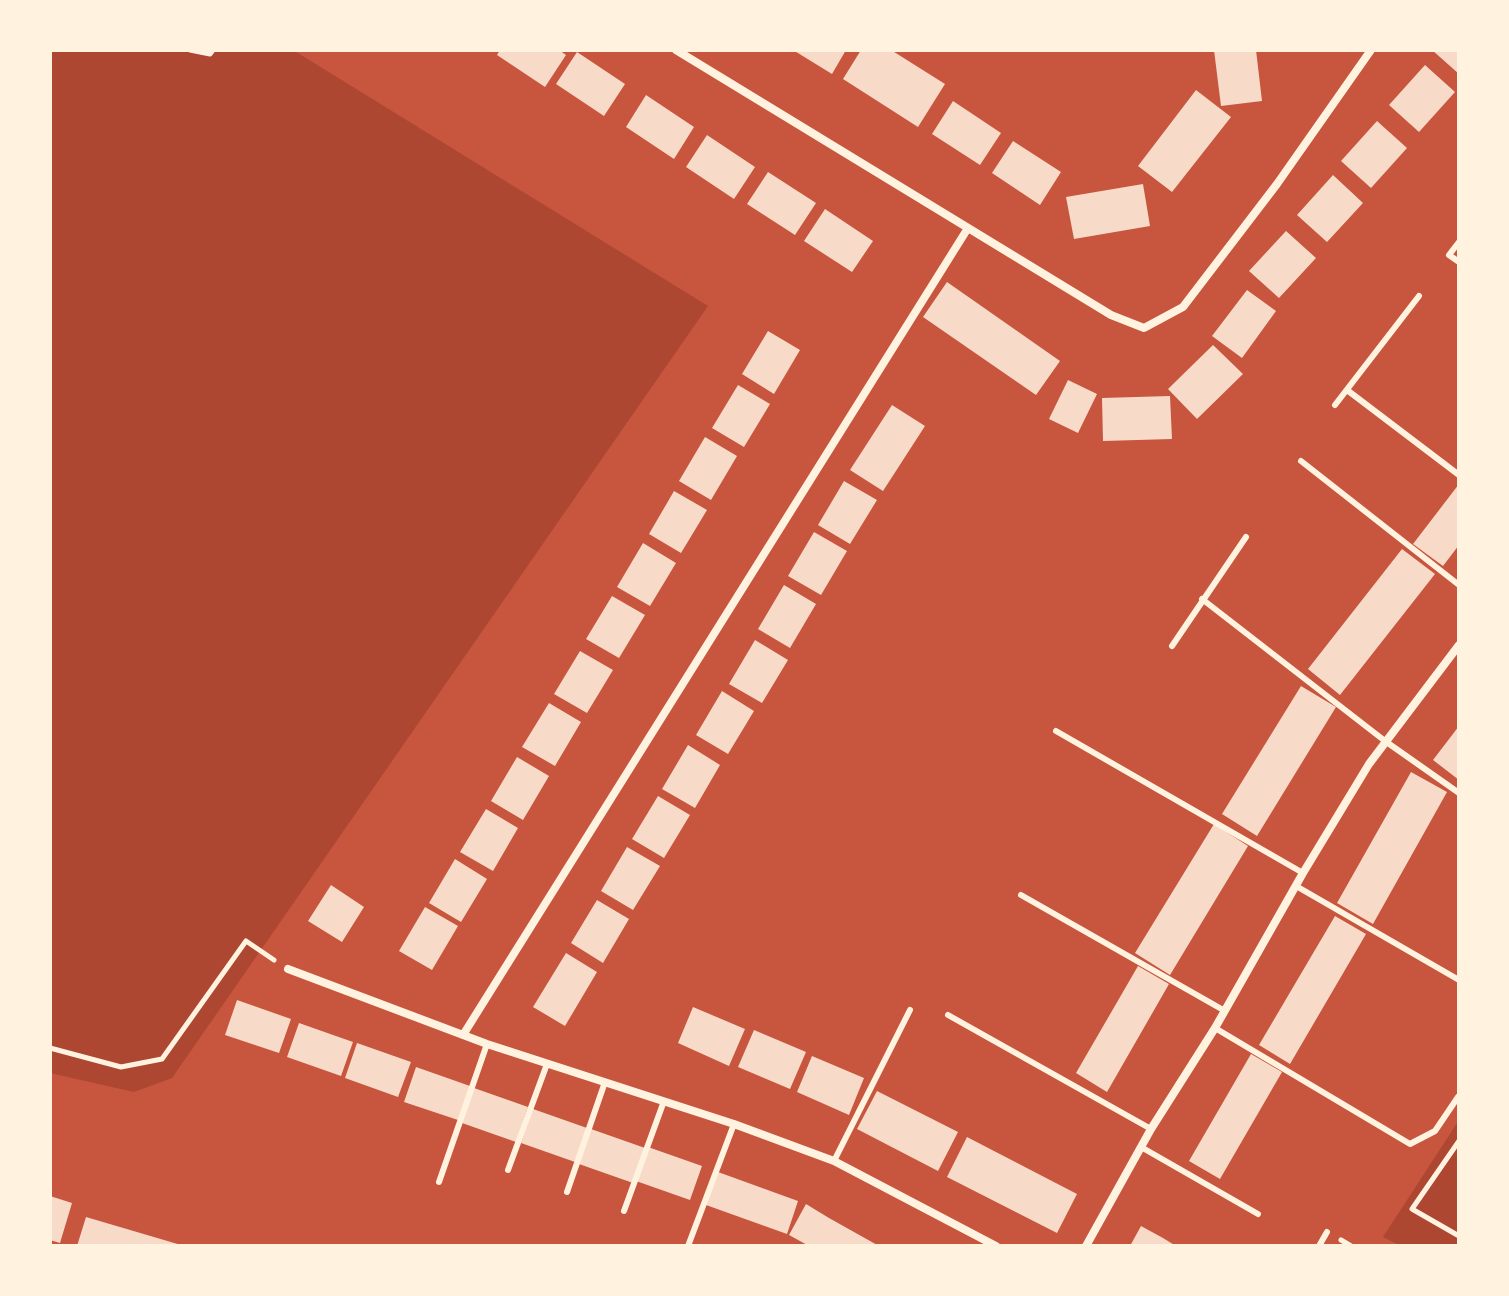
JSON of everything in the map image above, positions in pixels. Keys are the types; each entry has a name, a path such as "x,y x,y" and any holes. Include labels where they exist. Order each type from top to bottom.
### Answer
{"street":[{"path":"676,50 1111,315 1144,328 1183,307 1277,184 1371,50"},
{"path":"463,1035 968,228"},
{"path":"1086,1246 1151,1129 1215,1028 1303,873 1385,741 1459,645"},
{"path":"288,969 487,1044 734,1124 834,1161 996,1246"}],"lane":[{"path":"1459,242 1449,255 1459,262"},
{"path":"1335,405 1419,296"},
{"path":"1347,390 1459,475"},
{"path":"1301,461 1459,585"},
{"path":"1172,646 1246,537"},
{"path":"1202,599 1385,741 1459,793"},
{"path":"1056,731 1303,873"},
{"path":"1296,886 1459,980"},
{"path":"1021,895 1225,1011"},
{"path":"834,1161 910,1010"},
{"path":"948,1015 1151,1129"},
{"path":"1215,1028 1410,1144 1435,1131 1458,1097"},
{"path":"439,1182 487,1044"},
{"path":"508,1170 547,1064"},
{"path":"567,1192 605,1082"},
{"path":"624,1211 664,1101"},
{"path":"688,1246 734,1124"},
{"path":"1141,1147 1258,1214"},
{"path":"1319,1246 1327,1232"},
{"path":"971,1246 977,1236"}],"path":[{"path":"190,50 210,54 213,50"},
{"path":"50,1048 121,1067 162,1059 246,941 288,969"},
{"path":"1459,1141 1412,1209 1459,1236"}],"shaded area":[{"path":"50,50 293,50 708,306 172,1078 134,1092 50,1073"},
{"path":"1459,1120 1459,1246 1401,1246 1383,1237"}],"building":[{"path":"500,50 559,50 566,55 545,87 497,55"},
{"path":"793,50 846,50 832,74"},
{"path":"861,50 891,50 945,84 918,127 843,79"},
{"path":"1214,50 1256,50 1262,101 1221,106"},
{"path":"1432,50 1459,50 1459,74"},
{"path":"577,52 625,84 604,116 556,84"},
{"path":"1425,65 1455,92 1419,132 1389,105"},
{"path":"1196,90 1231,117 1172,192 1138,166"},
{"path":"646,95 694,127 674,159 626,127"},
{"path":"953,101 1001,133 980,165 932,134"},
{"path":"1377,121 1407,148 1371,188 1341,161"},
{"path":"707,135 755,167 734,199 686,167"},
{"path":"1013,141 1061,172 1040,205 992,173"},
{"path":"768,172 816,203 795,235 747,204"},
{"path":"1333,175 1363,203 1327,242 1297,215"},
{"path":"1143,184 1150,226 1074,239 1066,197"},
{"path":"825,209 873,241 852,272 804,241"},
{"path":"1286,231 1316,258 1279,298 1249,271"},
{"path":"947,282 1060,361 1036,395 923,317"},
{"path":"1247,290 1276,311 1242,358 1212,336"},
{"path":"768,331 800,350 774,394 742,374"},
{"path":"1213,345 1243,374 1197,419 1168,389"},
{"path":"1068,380 1097,394 1078,433 1049,419"},
{"path":"738,385 770,404 744,447 712,428"},
{"path":"1170,396 1172,439 1103,441 1102,398"},
{"path":"892,405 925,426 883,491 850,470"},
{"path":"705,437 737,456 711,500 679,481"},
{"path":"844,481 877,500 850,544 818,525"},
{"path":"1459,484 1459,545 1443,566 1413,544"},
{"path":"674,491 707,510 681,553 649,534"},
{"path":"814,532 847,551 821,595 788,576"},
{"path":"643,543 676,563 650,606 617,587"},
{"path":"1402,549 1435,574 1340,695 1308,669"},
{"path":"784,585 816,604 790,648 758,629"},
{"path":"612,596 645,615 619,658 586,639"},
{"path":"755,640 788,660 762,703 729,684"},
{"path":"580,651 613,670 587,713 554,694"},
{"path":"1301,686 1336,707 1257,836 1222,814"},
{"path":"722,691 754,711 728,754 696,735"},
{"path":"549,703 581,722 555,766 522,747"},
{"path":"1459,726 1459,780 1433,760"},
{"path":"688,745 720,765 695,808 662,789"},
{"path":"517,757 549,776 523,820 491,801"},
{"path":"1411,772 1447,792 1373,924 1337,903"},
{"path":"658,796 690,815 664,858 632,839"},
{"path":"486,809 518,828 493,871 460,852"},
{"path":"1214,824 1248,846 1170,975 1135,953"},
{"path":"627,847 660,866 633,910 601,891"},
{"path":"455,859 487,879 461,922 429,903"},
{"path":"331,885 364,907 342,942 308,921"},
{"path":"597,900 629,919 603,963 571,943"},
{"path":"425,907 458,926 432,970 399,951"},
{"path":"1335,916 1366,934 1290,1064 1259,1045"},
{"path":"566,953 597,972 565,1026 533,1007"},
{"path":"1138,966 1169,984 1107,1092 1076,1073"},
{"path":"237,1000 291,1019 279,1053 225,1035"},
{"path":"693,1007 745,1029 729,1066 678,1043"},
{"path":"299,1023 353,1042 341,1076 287,1057"},
{"path":"754,1030 806,1052 790,1089 738,1067"},
{"path":"357,1043 411,1062 398,1097 345,1078"},
{"path":"1251,1054 1282,1072 1220,1179 1189,1161"},
{"path":"812,1056 864,1078 849,1115 797,1092"},
{"path":"416,1067 470,1086 458,1120 404,1102"},
{"path":"474,1088 528,1107 516,1142 462,1123"},
{"path":"877,1091 958,1132 938,1171 857,1129"},
{"path":"533,1109 587,1128 575,1162 521,1143"},
{"path":"591,1129 645,1148 633,1183 579,1164"},
{"path":"967,1137 1077,1194 1057,1233 947,1177"},
{"path":"648,1147 702,1166 690,1200 636,1181"},
{"path":"718,1172 798,1201 787,1234 706,1205"},
{"path":"50,1196 72,1203 60,1243 50,1240"},
{"path":"806,1204 879,1246 809,1246 789,1235"},
{"path":"86,1217 181,1245 181,1246 77,1246"},
{"path":"1141,1226 1163,1238 1176,1246 1130,1246"}]}
